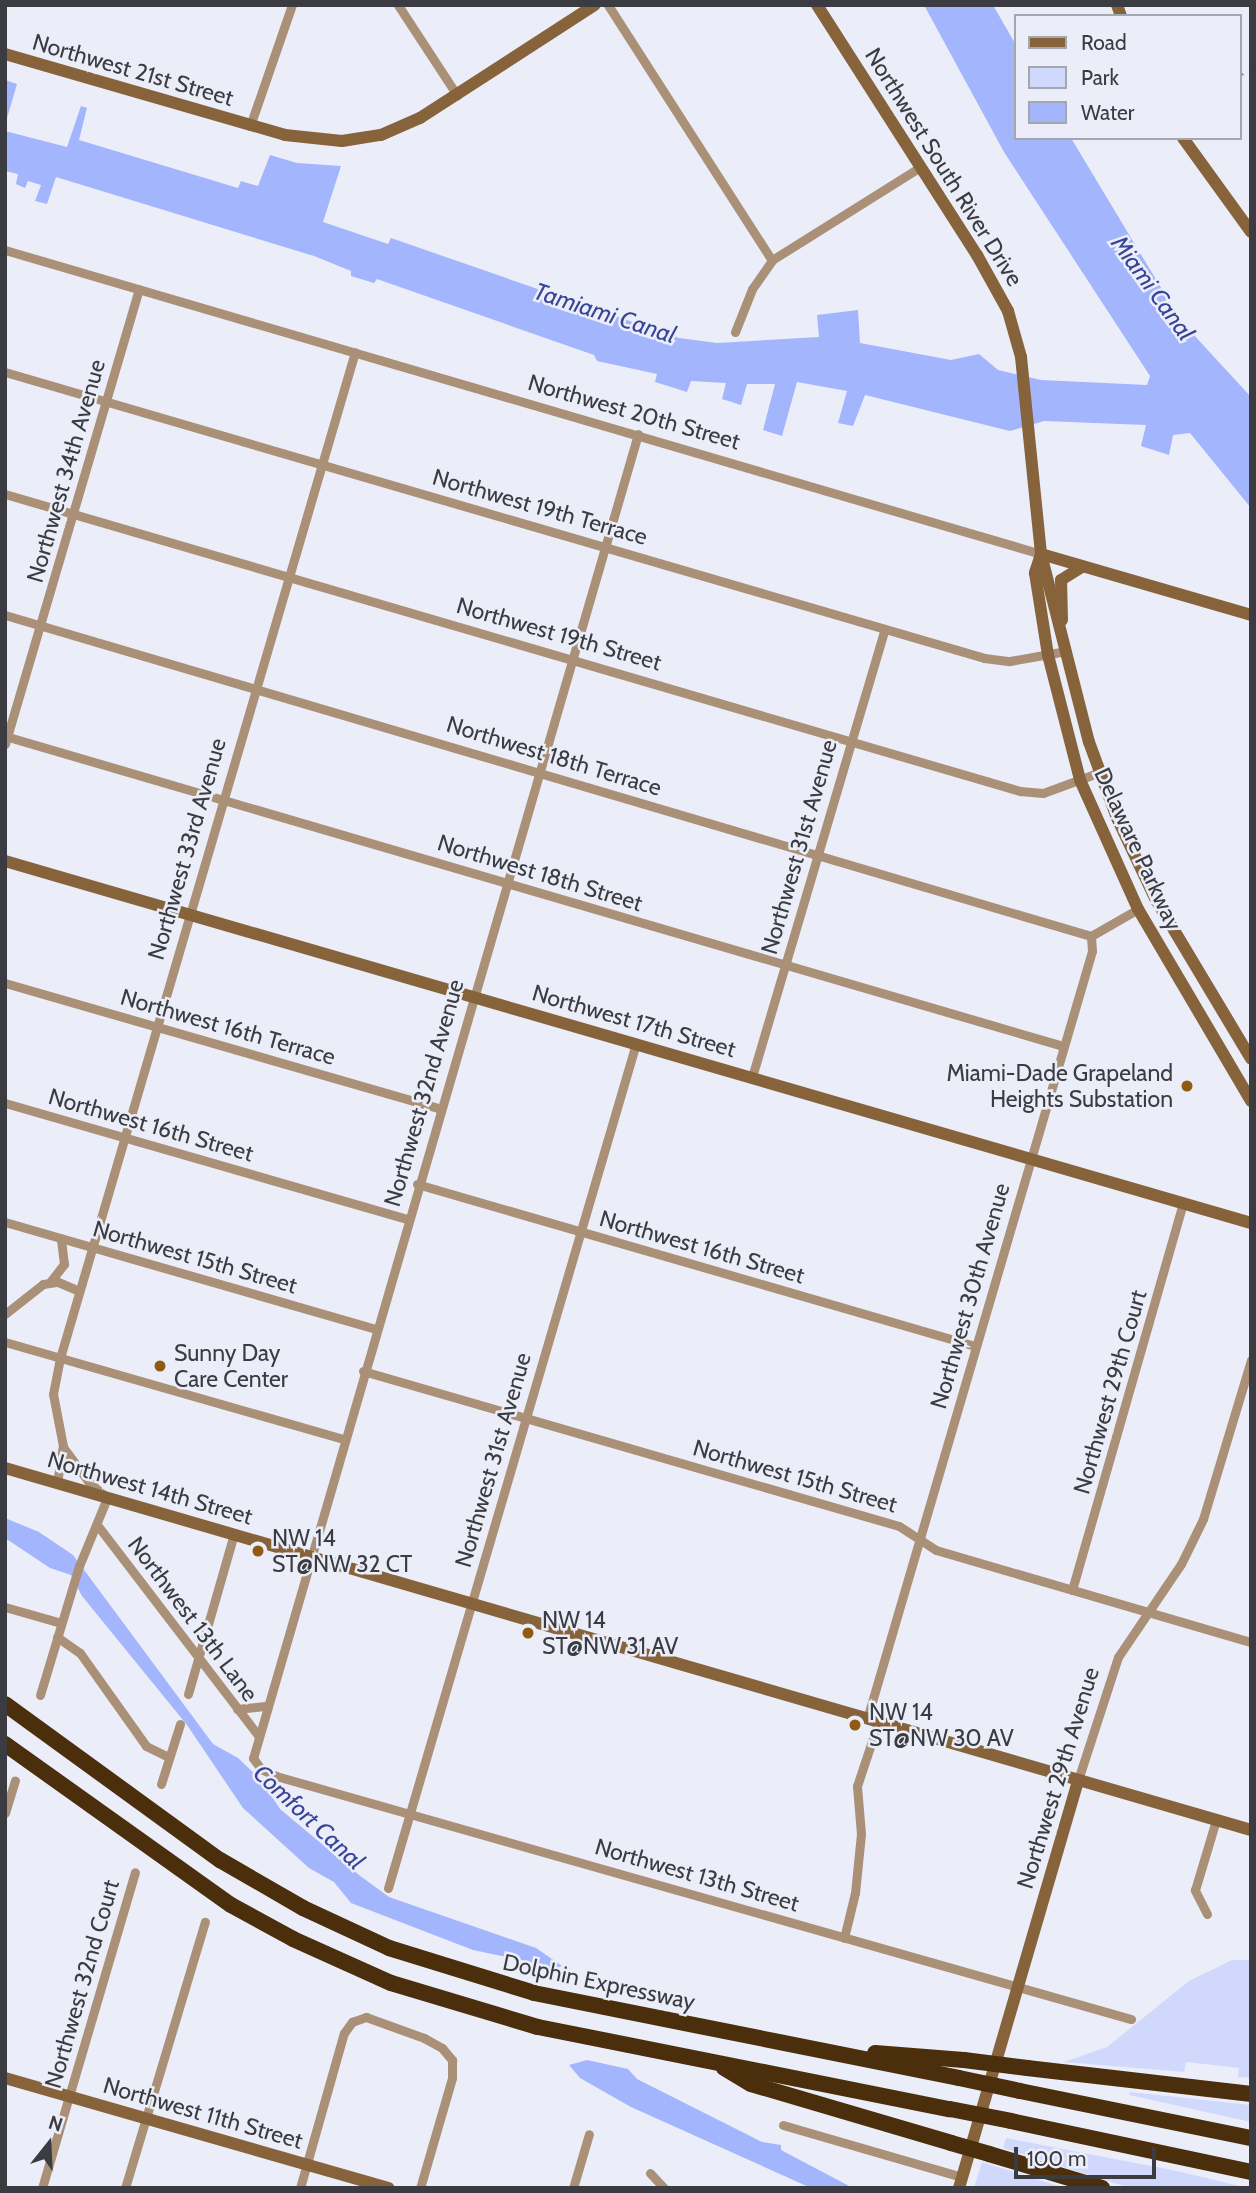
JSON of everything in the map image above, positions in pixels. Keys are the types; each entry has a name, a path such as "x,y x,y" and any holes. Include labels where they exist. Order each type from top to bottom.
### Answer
{"highway":[{"name":"Dolphin Expressway","path":"5,1704 220,1860 356,1934 508,1987 1251,2138"},
{"path":"5,1744 195,1882 341,1962 447,2003 508,2020 1251,2172"},
{"path":"803,2047 964,2060 1251,2094"},
{"path":"712,2062 751,2084 1102,2188"}],"street":[{"path":"292,5 250,126 310,139 364,138 411,124 595,5"},
{"path":"398,5 457,95"},
{"path":"608,5 772,260"},
{"name":"Northwest South River Drive","path":"817,5 1003,300 1021,357"},
{"name":"Northwest 21st Street","path":"5,54 250,126"},
{"path":"1184,140 1251,232"},
{"path":"735,332 752,289 772,260 920,167"},
{"name":"Northwest 20th Street","path":"5,250 1251,615"},
{"name":"Northwest 34th Avenue","path":"6,739 139,289"},
{"name":"Northwest 33rd Avenue","path":"63,1446 53,1401 60,1358 355,352"},
{"name":"Delaware Parkway","path":"1021,357 1041,554 1100,772 1160,906 1251,1059"},
{"name":"Northwest 19th Terrace","path":"5,372 993,660 1066,651"},
{"name":"Northwest 32nd Avenue","path":"255,1763 252,1753 265,1706 638,434"},
{"name":"Northwest 19th Street","path":"5,494 1029,793 1050,791 1100,772"},
{"name":"Delaware Parkway","path":"1041,554 1035,573 1048,654 1080,779 1138,909 1251,1101"},
{"path":"1062,631 1061,580 1069,571 1083,566"},
{"name":"Northwest 18th Terrace","path":"5,615 1091,936"},
{"name":"Northwest 31st Avenue","path":"752,1077 884,629"},
{"name":"Northwest 18th Street","path":"6,739 1063,1046"},
{"name":"Northwest 17th Street","path":"5,861 1251,1223"},
{"path":"1091,936 1138,909"},
{"name":"Northwest 30th Avenue","path":"844,1938 855,1893 861,1834 856,1794 873,1721 919,1539 1092,951 1091,936"},
{"name":"Northwest 16th Terrace","path":"5,983 439,1108"},
{"name":"Northwest 31st Avenue","path":"388,1888 636,1043"},
{"name":"Northwest 16th Street","path":"5,1102 407,1219"},
{"name":"Northwest 16th Street","path":"417,1184 975,1346"},
{"name":"Northwest 29th Court","path":"1072,1590 1183,1203"},
{"name":"Northwest 15th Street","path":"5,1222 375,1329"},
{"path":"5,1314 29,1291 50,1282 64,1264 61,1238"},
{"path":"50,1282 79,1291"},
{"path":"5,1342 343,1439"},
{"name":"Northwest 29th Avenue","path":"960,2182 1107,1683 1127,1641 1181,1564 1203,1519 1251,1360"},
{"name":"Northwest 15th Street","path":"363,1371 899,1526 936,1550 1251,1642"},
{"path":"57,1483 63,1446"},
{"path":"40,1695 79,1566 98,1527 107,1497 83,1475 63,1446"},
{"name":"Northwest 14th Street","path":"5,1468 1251,1830"},
{"name":"Northwest 13th Lane","path":"98,1527 257,1734"},
{"path":"188,1694 234,1534"},
{"path":"5,1607 61,1623"},
{"path":"57,1637 80,1653 146,1746 169,1757"},
{"path":"237,1709 265,1706"},
{"path":"161,1784 180,1724"},
{"name":"Northwest 13th Street","path":"255,1763 276,1776 1131,2019"},
{"path":"5,1814 15,1781"},
{"path":"1207,1914 1195,1890 1216,1820"},
{"name":"Northwest 32nd Court","path":"42,2188 135,1871"},
{"path":"125,2188 205,1922"},
{"path":"300,2188 344,2033 356,2019 372,2018 442,2048 452,2060 452,2078 421,2188"},
{"name":"Northwest 11th Street","path":"5,2078 389,2188"},
{"path":"783,2125 960,2182"},
{"path":"573,2188 589,2134"},
{"path":"650,2173 664,2188"}],"green space":[{"path":"1232,1960 1251,1960 1251,2078 1238,2077 1239,2068 1186,2062 1184,2072 1064,2062 1107,2047 1189,1981"},
{"path":"1130,2092 1251,2105 1251,2122 1129,2095"},
{"path":"1006,2138 1177,2171 1248,2188 1130,2188 1003,2148"},
{"path":"982,2162 1065,2188 974,2188"}],"water":[{"path":"924,5 993,5 1014,42 1014,140 1072,140 1181,321 1251,397 1251,508 1190,433 1173,435 1169,455 1141,446 1146,425 1044,421 1010,431 865,395 853,426 838,423 847,391 797,382 782,436 763,430 775,384 747,384 741,405 722,399 726,383 691,381 687,392 655,382 657,374 597,361 594,355 377,279 374,283 351,276 351,271 314,256 56,177 47,204 35,201 41,185 28,181 25,188 16,184 18,174 5,171 5,131 67,147 81,106 87,108 79,140 238,188 241,181 258,186 270,155 297,163 341,166 323,222 388,244 391,238 679,338 717,343 819,337 817,315 858,310 860,343 951,360 979,354 998,370 1041,380 1147,385 1150,376 1004,152"},
{"path":"5,80 17,84 5,125"},
{"path":"5,1518 39,1532 73,1555 213,1744 238,1758 261,1780 280,1809 359,1875 389,1897 536,1948 562,1966 543,1971 535,1963 473,1950 351,1903 334,1882 309,1868 243,1808 187,1725 82,1596 71,1575 50,1568 5,1538"},
{"path":"587,2060 628,2069 637,2079 762,2142 781,2145 781,2150 853,2188 811,2188 631,2107 580,2078 569,2065"}],"railway":[{"path":"1242,74 1251,69"}],"place":[{"name":"Miami-Dade Grapeland Heights Substation","path":"1187,1086"},
{"name":"Sunny Day Care Center","path":"160,1366"},
{"name":"NW 14 ST@NW 32 CT","path":"258,1551"},
{"name":"NW 14 ST@NW 31 AV","path":"528,1633"},
{"name":"NW 14 ST@NW 30 AV","path":"855,1725"}],"water label":[{"name":"Miami Canal","path":"1153,288"},
{"name":"Tamiami Canal","path":"605,313"},
{"name":"Comfort Canal","path":"309,1817"}]}
